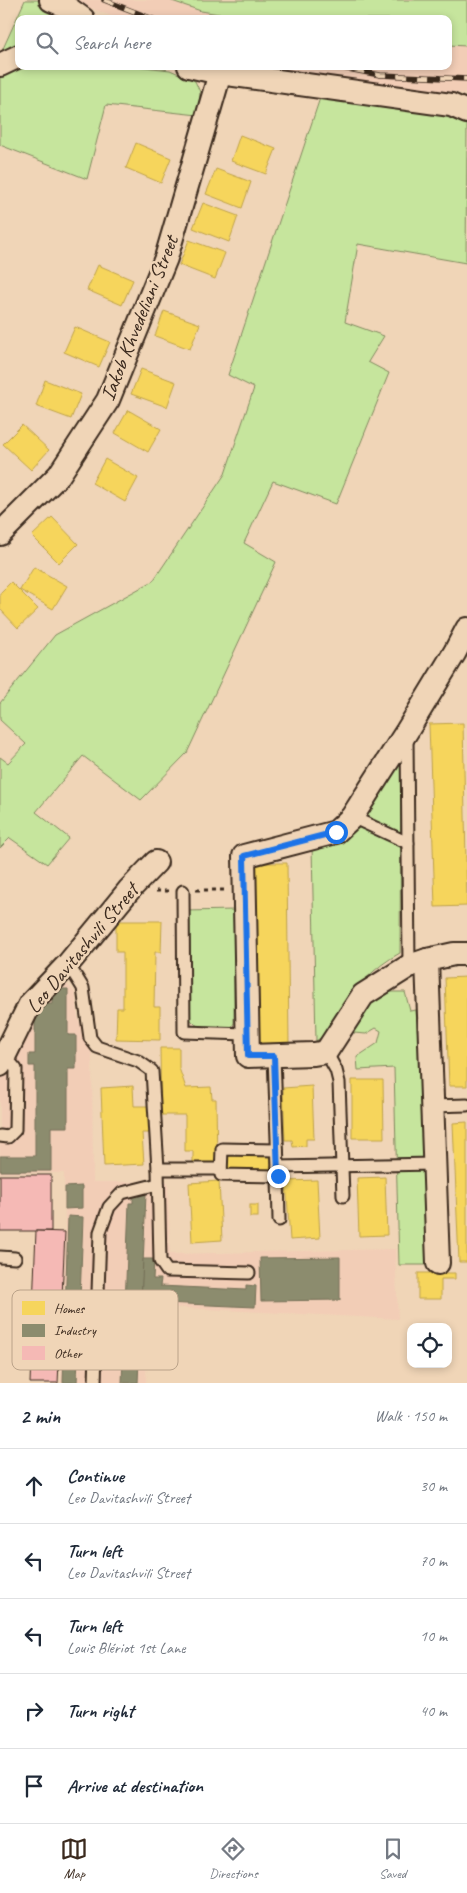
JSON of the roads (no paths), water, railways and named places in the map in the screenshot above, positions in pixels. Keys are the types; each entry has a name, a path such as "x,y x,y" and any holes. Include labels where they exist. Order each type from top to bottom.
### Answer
{"street":[{"path":"51,0 66,6 78,15"},
{"path":"0,65 15,58"},
{"path":"210,70 450,105 467,112"},
{"name":"Iakob Khvedeliani Street","path":"0,534 59,475 108,400 166,258 220,72"},
{"path":"467,629 461,654 407,731 352,817 336,832 244,856 248,1056 326,1052 363,995 418,963 454,954 467,954"},
{"name":"Leo Davitashvili Street","path":"3,1060 30,1004 68,964 129,890 156,862"},
{"path":"418,963 432,1106 438,1263"}],"lane":[{"path":"407,731 408,843 418,963"},
{"path":"352,817 408,843"},
{"path":"183,891 184,1032 247,1034"},
{"path":"68,964 83,988 90,1038 97,1047 138,1061 152,1071 158,1170 160,1261 167,1271 249,1273"},
{"path":"326,1052 336,1070 339,1082 343,1196"},
{"path":"274,1056 279,1220"},
{"path":"0,1136 8,1137 15,1130 16,1069 3,1060"},
{"path":"432,1106 467,1105"},
{"path":"277,1150 222,1149 221,1176 342,1166 434,1164"},
{"path":"158,1170 221,1169"},
{"path":"98,1290 100,1232 109,1207 122,1193 158,1184"},
{"path":"0,1257 15,1258"},
{"path":"95,1370 95,1383"}],"railway":[{"path":"104,0 143,15"},
{"path":"353,70 380,75 467,79"}]}
